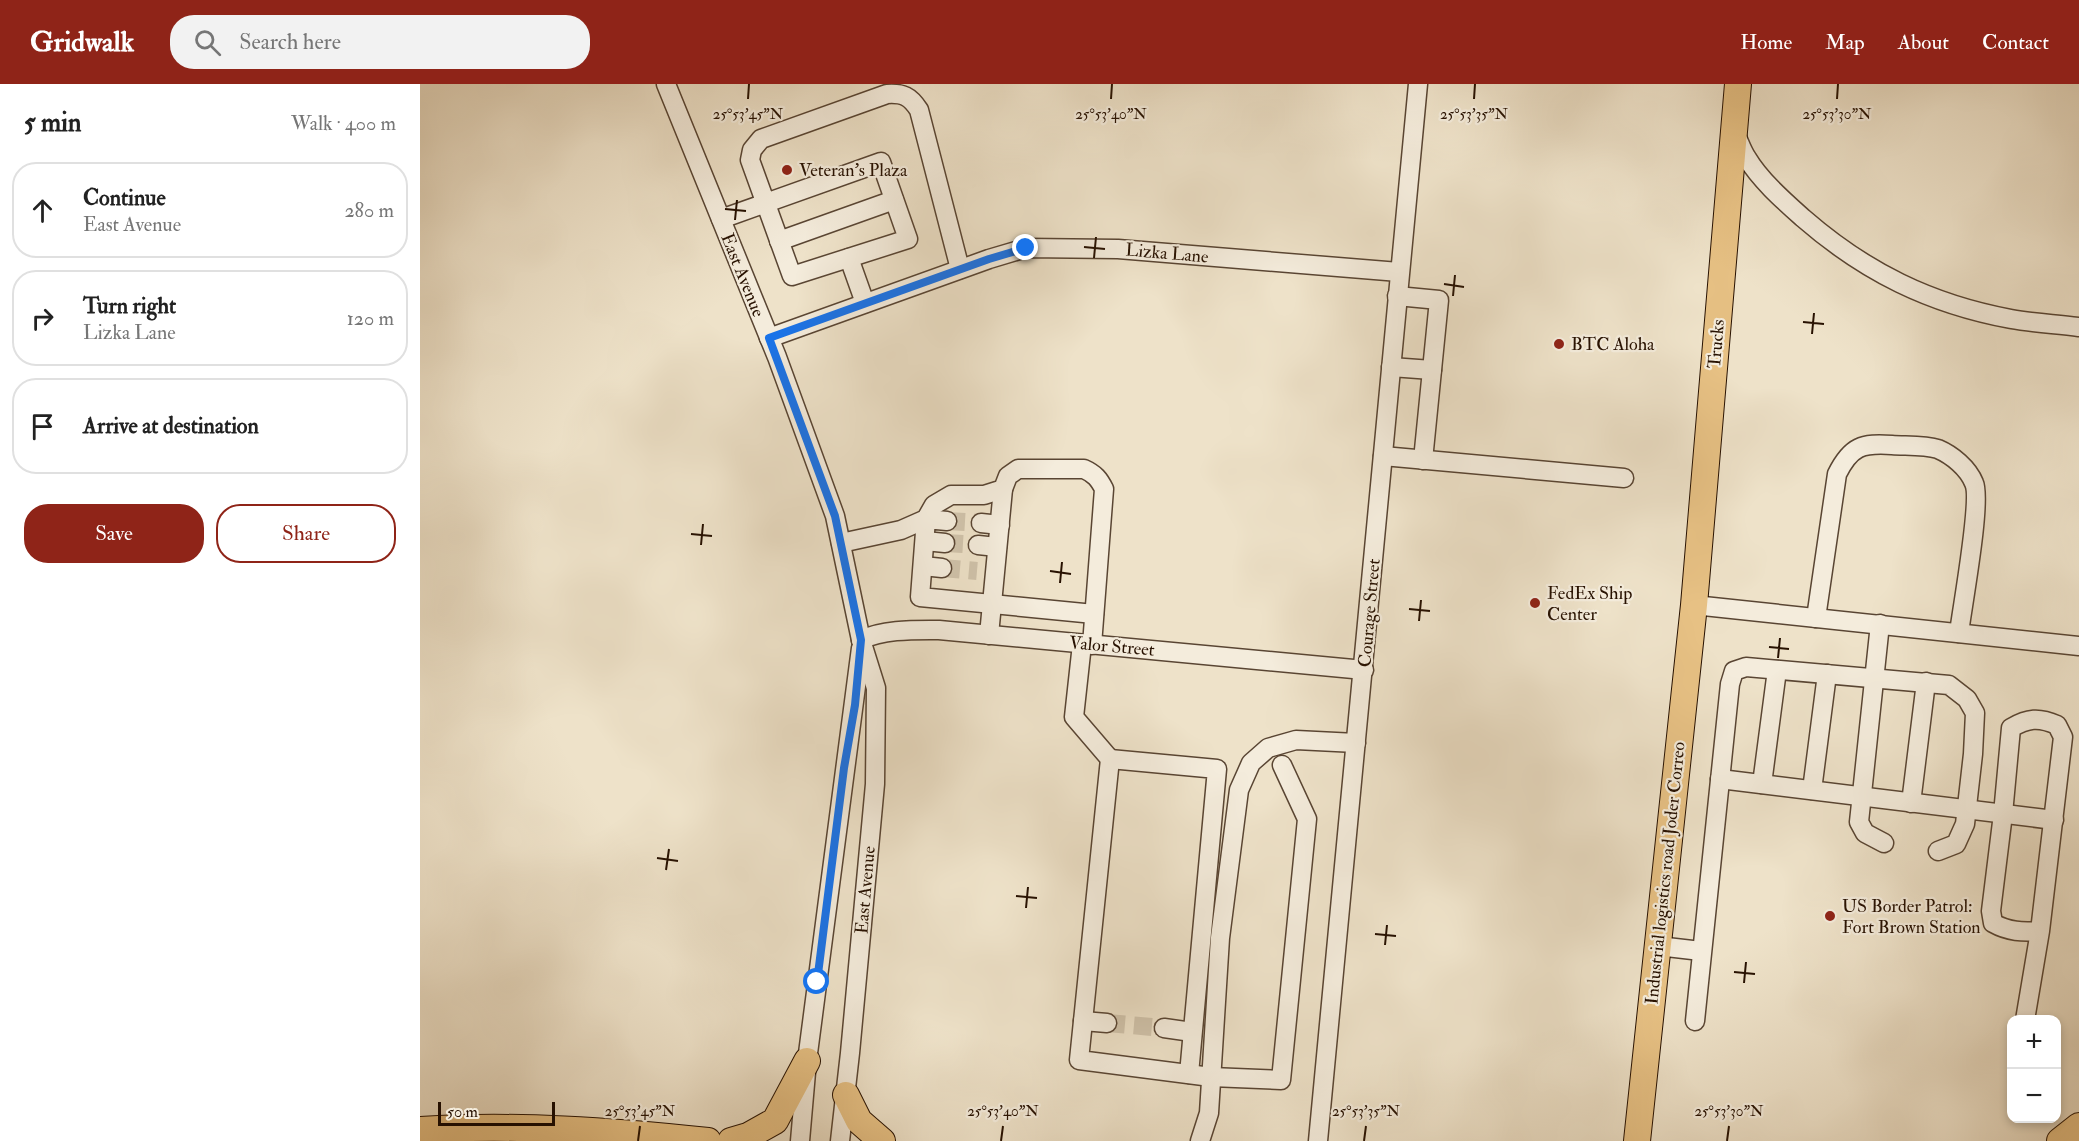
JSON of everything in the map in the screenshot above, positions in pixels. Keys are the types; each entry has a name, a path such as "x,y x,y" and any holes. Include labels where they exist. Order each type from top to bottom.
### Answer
{"highway":[{"name":"Trucks","path":"1694,605 1738,84"},
{"name":"Industrial logistics road Joder Correo","path":"1637,1141 1694,605"},
{"path":"731,1141 748,1136 775,1120 807,1061"},
{"path":"846,1095 859,1121 882,1141"},
{"path":"2060,1141 2079,1126"},
{"path":"420,1130 536,1127 625,1132 708,1141"}],"street":[{"name":"East Avenue","path":"666,84 769,338 835,516 861,640 876,688 875,784 840,1141"},
{"name":"Courage Street","path":"1318,1141 1418,84"},
{"path":"721,219 765,203 881,162 908,239 792,276 779,242 765,203 750,160 752,150 761,139 887,94 901,93 912,99 919,110 960,269"},
{"path":"1734,132 1747,159 1792,208 1824,237 1886,278 1916,292 1954,305 2011,319 2079,327"},
{"path":"779,242 894,200"},
{"name":"Lizka Lane","path":"769,338 960,269 1026,248 1118,249 1399,272"},
{"path":"849,258 866,303"},
{"path":"1397,296 1438,300 1423,460"},
{"path":"1391,367 1432,370"},
{"path":"1816,618 1837,474 1843,462 1856,449 1870,444 1936,449 1951,456 1965,469 1975,484 1976,506 1959,633"},
{"path":"1383,456 1624,478"},
{"path":"989,635 992,604 986,572 998,547 1003,489 1008,476 1018,469 1084,469 1093,473 1104,489 1094,614 1074,717 1110,759 1217,769 1189,1074"},
{"path":"1003,489 984,495 951,495 934,505 926,519 920,597 1094,614"},
{"path":"841,543 901,530 926,519 947,521"},
{"path":"981,523 1000,525"},
{"path":"925,542 945,543"},
{"path":"978,545 998,547"},
{"path":"923,566 942,568"},
{"path":"1694,605 2079,646"},
{"path":"1880,624 1858,822 1865,833 1884,843"},
{"name":"Valor Street","path":"861,640 914,630 1364,670"},
{"name":"East Avenue","path":"800,1141 807,1061 844,768 855,705 861,640"},
{"path":"1695,1021 1730,684 1734,671 1746,667 1949,684 1967,699 1975,713 1965,824 1956,844 1938,851"},
{"path":"1762,784 1777,670"},
{"path":"1812,790 1827,674"},
{"path":"1911,802 1926,682"},
{"path":"2026,1015 2040,931 2063,737 2057,725 2045,719 2024,720 2011,728 1991,911 1993,922 2004,929 2040,931"},
{"path":"1200,1141 1209,1113 1223,910 1239,790 1251,763 1268,748 1296,740 1356,743"},
{"path":"1110,759 1079,1060 1211,1077 1281,1080 1307,819 1282,765"},
{"path":"1720,779 2054,820"},
{"path":"1658,946 1701,951"},
{"path":"1083,1021 1107,1023"},
{"path":"1164,1028 1192,1032"}],"tunnel":[{"path":"947,521 981,523"},
{"path":"945,543 978,545"},
{"path":"942,568 977,571"},
{"path":"1107,1023 1164,1028"}],"place":[{"name":"Veteran's Plaza","path":"787,170"},
{"name":"BTC Aloha","path":"1559,344"},
{"name":"FedEx Ship Center","path":"1535,603"},
{"name":"US Border Patrol: Fort Brown Station","path":"1830,916"}],"route":[{"path":"817,982 844,768 855,705 861,640 835,516 769,338 989,259 1026,248"}]}
